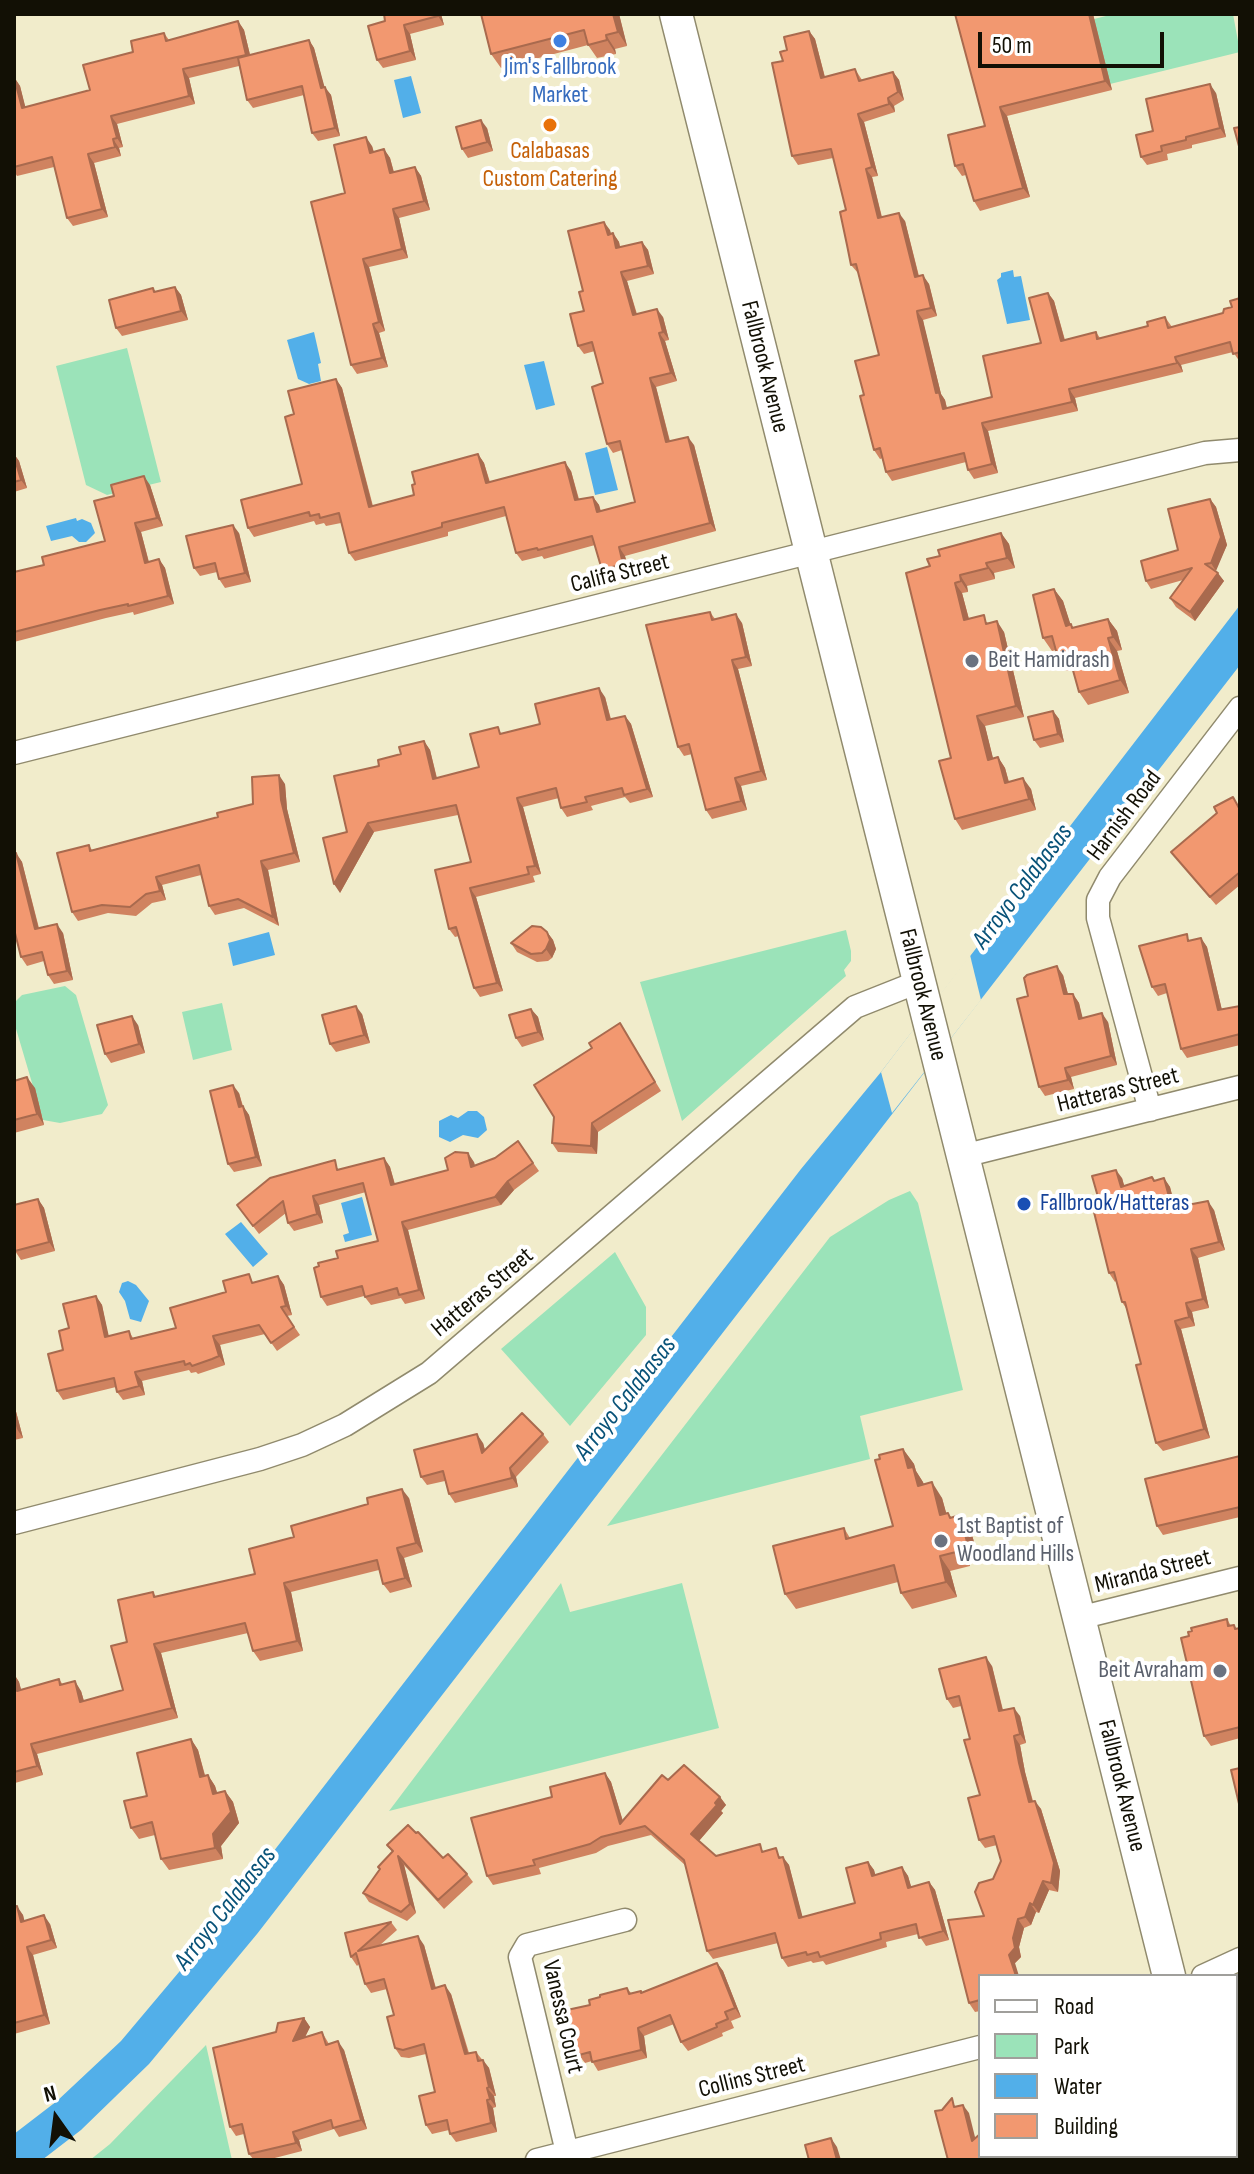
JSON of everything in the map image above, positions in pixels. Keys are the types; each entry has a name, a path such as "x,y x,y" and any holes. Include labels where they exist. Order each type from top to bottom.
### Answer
{"main road":[{"name":"Fallbrook Avenue","path":"676,14 1168,1974"}],"street":[{"name":"Califa Street","path":"14,753 1205,453 1240,450"},
{"name":"Harnish Road","path":"1150,1110 1098,918 1098,900 1110,877 1240,708"},
{"name":"Hatteras Street","path":"14,1523 260,1459 302,1445 345,1425 429,1373 855,1007 918,982"},
{"name":"Hatteras Street","path":"963,1156 1240,1087"},
{"name":"Miranda Street","path":"1079,1618 1240,1578"},
{"name":"Vanessa Court","path":"567,2152 520,1957 527,1945 625,1920"},
{"path":"1207,1974 1240,1959"},
{"name":"Collins Street","path":"537,2160 978,2048"}],"green space":[{"path":"1114,14 1233,14 1240,52 1110,84 1094,19"},
{"path":"127,348 161,482 107,495 86,485 56,366"},
{"path":"846,930 851,961 844,970 846,976 682,1121 640,982"},
{"path":"65,986 76,995 108,1105 102,1114 60,1123 43,1120 14,1022 14,1003 22,995"},
{"path":"222,1003 232,1050 193,1060 182,1012"},
{"path":"910,1191 918,1203 963,1390 860,1416 870,1459 607,1526 830,1237 889,1200"},
{"path":"615,1252 646,1307 646,1335 570,1426 501,1349"},
{"path":"561,1583 570,1612 682,1583 719,1728 389,1811"},
{"path":"206,2045 232,2160 90,2160 110,2144"}],"water":[{"path":"411,76 421,113 403,118 394,80"},
{"path":"1013,270 1014,277 1021,276 1030,320 1007,324 997,280 1001,273"},
{"path":"314,332 321,363 318,364 321,381 309,384 298,379 287,340"},
{"path":"544,361 555,405 536,410 524,365"},
{"path":"607,447 618,490 595,495 585,453"},
{"path":"76,518 77,521 82,519 91,523 95,533 86,542 79,542 72,536 51,541 46,526"},
{"name":"Arroyo Calabasas","path":"1240,605 1240,665 257,1934 149,2064 81,2130 42,2160 14,2160 14,2134 57,2101 121,2041 195,1953"},
{"path":"269,932 275,955 233,966 228,943"},
{"path":"468,1111 477,1111 484,1117 487,1130 478,1138 463,1135 450,1142 439,1137 439,1121 451,1115 458,1118"},
{"path":"362,1197 372,1235 345,1242 343,1235 349,1233 341,1203"},
{"path":"241,1222 268,1254 253,1267 225,1234"},
{"path":"128,1281 136,1285 149,1301 141,1322 130,1319 119,1292 122,1283"}],"pier":[{"path":"970,955 981,1000 892,1113 881,1072"}],"building":[{"path":"384,14 438,16 404,25 410,51 377,60 368,26 385,21"},
{"name":"Jim's Fallbrook Market","path":"481,14 613,14 618,32 606,35 607,40 588,45 584,30 491,54"},
{"path":"955,14 1089,14 1105,81 1000,107 1023,188 974,201 963,164 955,166 948,135 985,126"},
{"path":"238,21 246,55 183,69 189,96 111,116 117,138 113,139 115,147 88,154 102,209 67,218 52,157 14,167 14,77 22,108 90,90 83,65 133,52 131,41 164,33 166,41"},
{"path":"809,31 821,78 855,69 859,81 893,72 898,92 888,98 889,104 858,114 872,167 866,169 878,218 899,213 915,277 923,275 931,308 917,311 936,393 939,392 943,409 992,397 983,356 1041,343 1029,298 1048,293 1061,341 1096,332 1097,339 1148,326 1147,322 1165,317 1168,328 1223,313 1224,309 1232,307 1230,301 1240,298 1240,352 1233,354 1230,342 1175,357 1177,363 1069,389 1072,402 982,423 992,464 968,470 964,453 886,472 880,448 874,450 860,396 864,395 855,361 879,355 856,264 851,265 840,212 846,210 831,149 792,156 772,63 783,61 780,52 787,50 784,37"},
{"path":"309,40 335,128 312,133 302,86 247,100 238,58"},
{"path":"1210,84 1220,128 1161,146 1162,151 1141,157 1136,135 1153,131 1146,99"},
{"path":"481,120 487,142 462,149 456,127"},
{"path":"1240,127 1240,150 1234,128"},
{"path":"366,137 370,153 384,149 390,173 415,167 424,201 393,209 402,249 363,259 379,322 373,324 382,358 351,365 311,202 345,193 334,145"},
{"path":"604,222 608,235 613,233 616,248 642,242 648,266 621,272 633,315 657,309 663,332 659,333 671,373 650,378 666,442 688,437 710,523 619,547 623,564 602,570 592,536 516,553 504,507 349,553 339,513 320,518 319,514 310,516 309,512 248,528 241,500 302,484 285,417 294,414 288,391 336,379 369,507 414,495 412,472 478,454 486,483 565,462 575,500 593,497 597,512 635,502 620,441 607,444 592,387 603,383 592,342 578,346 570,314 584,311 579,292 583,291 568,231"},
{"path":"175,287 181,311 116,328 109,300 153,288 154,292"},
{"path":"14,456 21,480 14,482"},
{"path":"144,476 157,518 135,523 145,563 159,559 168,596 14,632 14,572 44,565 42,557 105,541 94,501 114,496 111,485"},
{"path":"1210,499 1221,537 1211,563 1205,564 1218,573 1190,612 1170,598 1192,568 1146,581 1141,561 1178,550 1168,509"},
{"path":"233,525 245,573 219,579 215,563 194,568 186,536"},
{"path":"1001,533 1007,558 986,563 988,568 960,575 961,581 955,583 964,620 984,615 986,624 997,621 1016,706 977,716 988,760 998,757 1005,783 1023,778 1029,799 955,819 939,761 951,758 906,573 930,566 927,559 940,556 938,550"},
{"path":"1054,589 1066,626 1071,624 1072,628 1108,619 1113,637 1108,638 1120,680 1079,692 1069,656 1058,658 1052,636 1043,638 1033,595"},
{"path":"710,612 712,620 736,614 746,657 732,660 761,771 735,778 741,801 706,810 689,744 678,747 646,625"},
{"path":"599,688 607,720 625,716 647,789 624,795 622,788 585,797 587,802 561,808 556,788 517,798 535,866 527,867 529,874 470,888 497,983 474,988 456,927 449,929 435,870 471,862 456,805 368,823 334,884 323,838 347,832 334,776 379,766 378,760 401,754 399,747 424,741 433,779 479,767 470,734 498,727 500,734 540,724 535,704"},
{"path":"1053,711 1058,734 1034,740 1028,717"},
{"path":"279,775 281,800 294,853 261,861 273,917 238,899 209,906 199,865 156,877 160,891 146,894 130,907 102,905 72,912 57,853 89,845 90,851 218,817 217,813 253,804 252,777"},
{"path":"1233,797 1240,808 1240,872 1210,897 1171,852 1217,813 1214,807"},
{"path":"16,853 35,929 57,924 67,971 48,975 42,952 21,957 14,929"},
{"path":"532,926 541,927 550,940 542,953 531,954 511,943"},
{"path":"1187,934 1188,941 1201,938 1218,1010 1240,1006 1240,1034 1181,1049 1165,984 1152,987 1139,946"},
{"path":"1057,966 1064,994 1073,994 1079,1019 1102,1013 1111,1056 1065,1068 1068,1080 1039,1087 1017,999 1028,996 1024,978 1027,975"},
{"path":"356,1006 364,1035 330,1044 322,1015"},
{"path":"531,1009 538,1032 516,1038 509,1015"},
{"path":"132,1016 139,1044 105,1054 97,1025"},
{"path":"620,1023 655,1082 592,1123 591,1146 552,1143 554,1117 534,1085 592,1048 589,1043"},
{"path":"27,1077 37,1114 14,1120 14,1081"},
{"path":"233,1085 239,1107 243,1106 256,1157 228,1164 210,1091"},
{"path":"518,1141 533,1163 508,1181 495,1197 402,1222 419,1290 399,1295 397,1288 365,1297 362,1286 321,1297 314,1268 319,1266 318,1263 338,1258 336,1251 378,1241 363,1183 313,1196 317,1214 288,1223 283,1201 253,1226 237,1205 270,1178 335,1160 337,1170 384,1158 391,1185 448,1170 445,1158 455,1152 468,1153 471,1167 495,1158"},
{"path":"1116,1170 1121,1187 1152,1177 1154,1181 1164,1178 1172,1208 1208,1201 1219,1242 1191,1249 1203,1299 1186,1303 1189,1317 1175,1321 1204,1429 1156,1443 1136,1365 1141,1364 1125,1302 1122,1302 1114,1272 1109,1273 1091,1200 1098,1197 1092,1176"},
{"path":"38,1199 49,1242 15,1251 14,1205"},
{"path":"249,1274 252,1283 278,1276 286,1306 281,1307 294,1327 271,1343 259,1325 213,1336 219,1356 212,1359 192,1366 190,1363 185,1365 184,1361 135,1372 139,1386 117,1392 114,1378 57,1391 48,1354 63,1350 59,1331 69,1328 63,1304 96,1296 105,1337 129,1331 131,1339 176,1328 170,1308 226,1292 223,1281"},
{"path":"522,1413 543,1434 510,1468 512,1478 449,1494 443,1471 421,1477 414,1450 477,1434 482,1453"},
{"path":"903,1449 908,1468 913,1467 918,1486 932,1482 940,1515 948,1513 950,1518 960,1515 967,1542 958,1545 960,1551 940,1556 946,1582 901,1593 894,1565 785,1594 773,1546 844,1528 846,1539 893,1526 875,1460 880,1459 879,1455"},
{"path":"1240,1456 1240,1507 1157,1526 1145,1479"},
{"path":"402,1489 416,1543 397,1548 405,1578 383,1584 377,1560 284,1583 297,1641 253,1651 245,1623 154,1644 172,1708 31,1744 37,1766 14,1772 14,1678 17,1691 59,1679 60,1685 75,1681 80,1702 123,1690 111,1646 127,1642 118,1600 153,1592 154,1597 255,1574 249,1549 294,1537 291,1526 368,1504 367,1498"},
{"path":"1227,1619 1228,1626 1240,1628 1240,1727 1204,1736 1181,1638 1189,1636 1191,1628"},
{"path":"986,1657 999,1711 1014,1708 1020,1734 1014,1736 1029,1802 1035,1801 1054,1863 1051,1883 1043,1881 1033,1905 1030,1903 1025,1917 1018,1919 1013,1938 1015,1948 1009,1955 1015,1974 978,1974 978,2001 969,2003 948,1920 984,1916 975,1892 979,1883 993,1879 1001,1861 994,1836 979,1840 968,1798 980,1795 964,1740 970,1739 959,1696 947,1699 939,1669"},
{"path":"191,1739 200,1777 208,1775 213,1794 225,1791 231,1812 213,1834 215,1848 161,1859 152,1822 131,1828 124,1801 147,1796 137,1753"},
{"path":"684,1765 720,1797 715,1803 717,1805 691,1834 716,1856 760,1844 762,1852 776,1848 779,1858 783,1857 799,1918 855,1903 846,1868 868,1862 872,1876 902,1867 908,1888 929,1882 943,1931 919,1938 916,1924 880,1933 881,1939 820,1957 818,1952 807,1955 806,1952 782,1958 775,1933 707,1951 684,1860 645,1826 533,1860 535,1865 487,1876 471,1818 552,1797 550,1787 605,1773 620,1824 662,1775 668,1780"},
{"path":"1240,1768 1240,1808 1231,1770"},
{"path":"408,1825 443,1858 448,1854 467,1874 438,1900 398,1856 410,1904 401,1912 363,1893 380,1869 378,1867 393,1851 387,1845"},
{"path":"17,1906 21,1922 44,1915 51,1940 27,1947 44,2015 14,2023 14,1907"},
{"path":"391,1922 358,1951 418,1936 432,1989 445,1985 465,2054 476,2052 478,2061 483,2060 489,2087 490,2099 487,2100 491,2123 450,2134 447,2120 426,2125 419,2096 435,2092 424,2044 403,2050 395,2048 387,2017 394,2015 384,1979 365,1984 356,1953 351,1957 345,1933"},
{"path":"717,1963 735,2008 725,2012 728,2019 716,2024 717,2027 681,2042 670,2015 638,2028 641,2050 592,2062 590,2052 579,2055 567,2010 590,2005 589,2000 627,1988 629,1994 641,1993"},
{"path":"304,2018 293,2041 322,2032 326,2045 338,2041 361,2120 333,2128 331,2120 293,2132 296,2143 249,2154 242,2124 230,2127 213,2048 276,2032 278,2023"},
{"path":"952,2098 954,2107 963,2105 972,2141 978,2136 978,2158 1000,2160 948,2160 935,2111 942,2110"},
{"path":"831,2138 837,2160 809,2160 805,2145"},
{"path":"1070,2158 1098,2158 1098,2160"}],"place":[{"name":"Jim's Fallbrook Market","path":"560,41"},
{"name":"Calabasas Custom Catering","path":"550,125"},
{"name":"Beit Hamidrash","path":"972,661"},
{"name":"Fallbrook/Hatteras","path":"1024,1204"},
{"name":"1st Baptist of Woodland Hills","path":"941,1541"},
{"name":"Beit Avraham","path":"1220,1671"}]}
